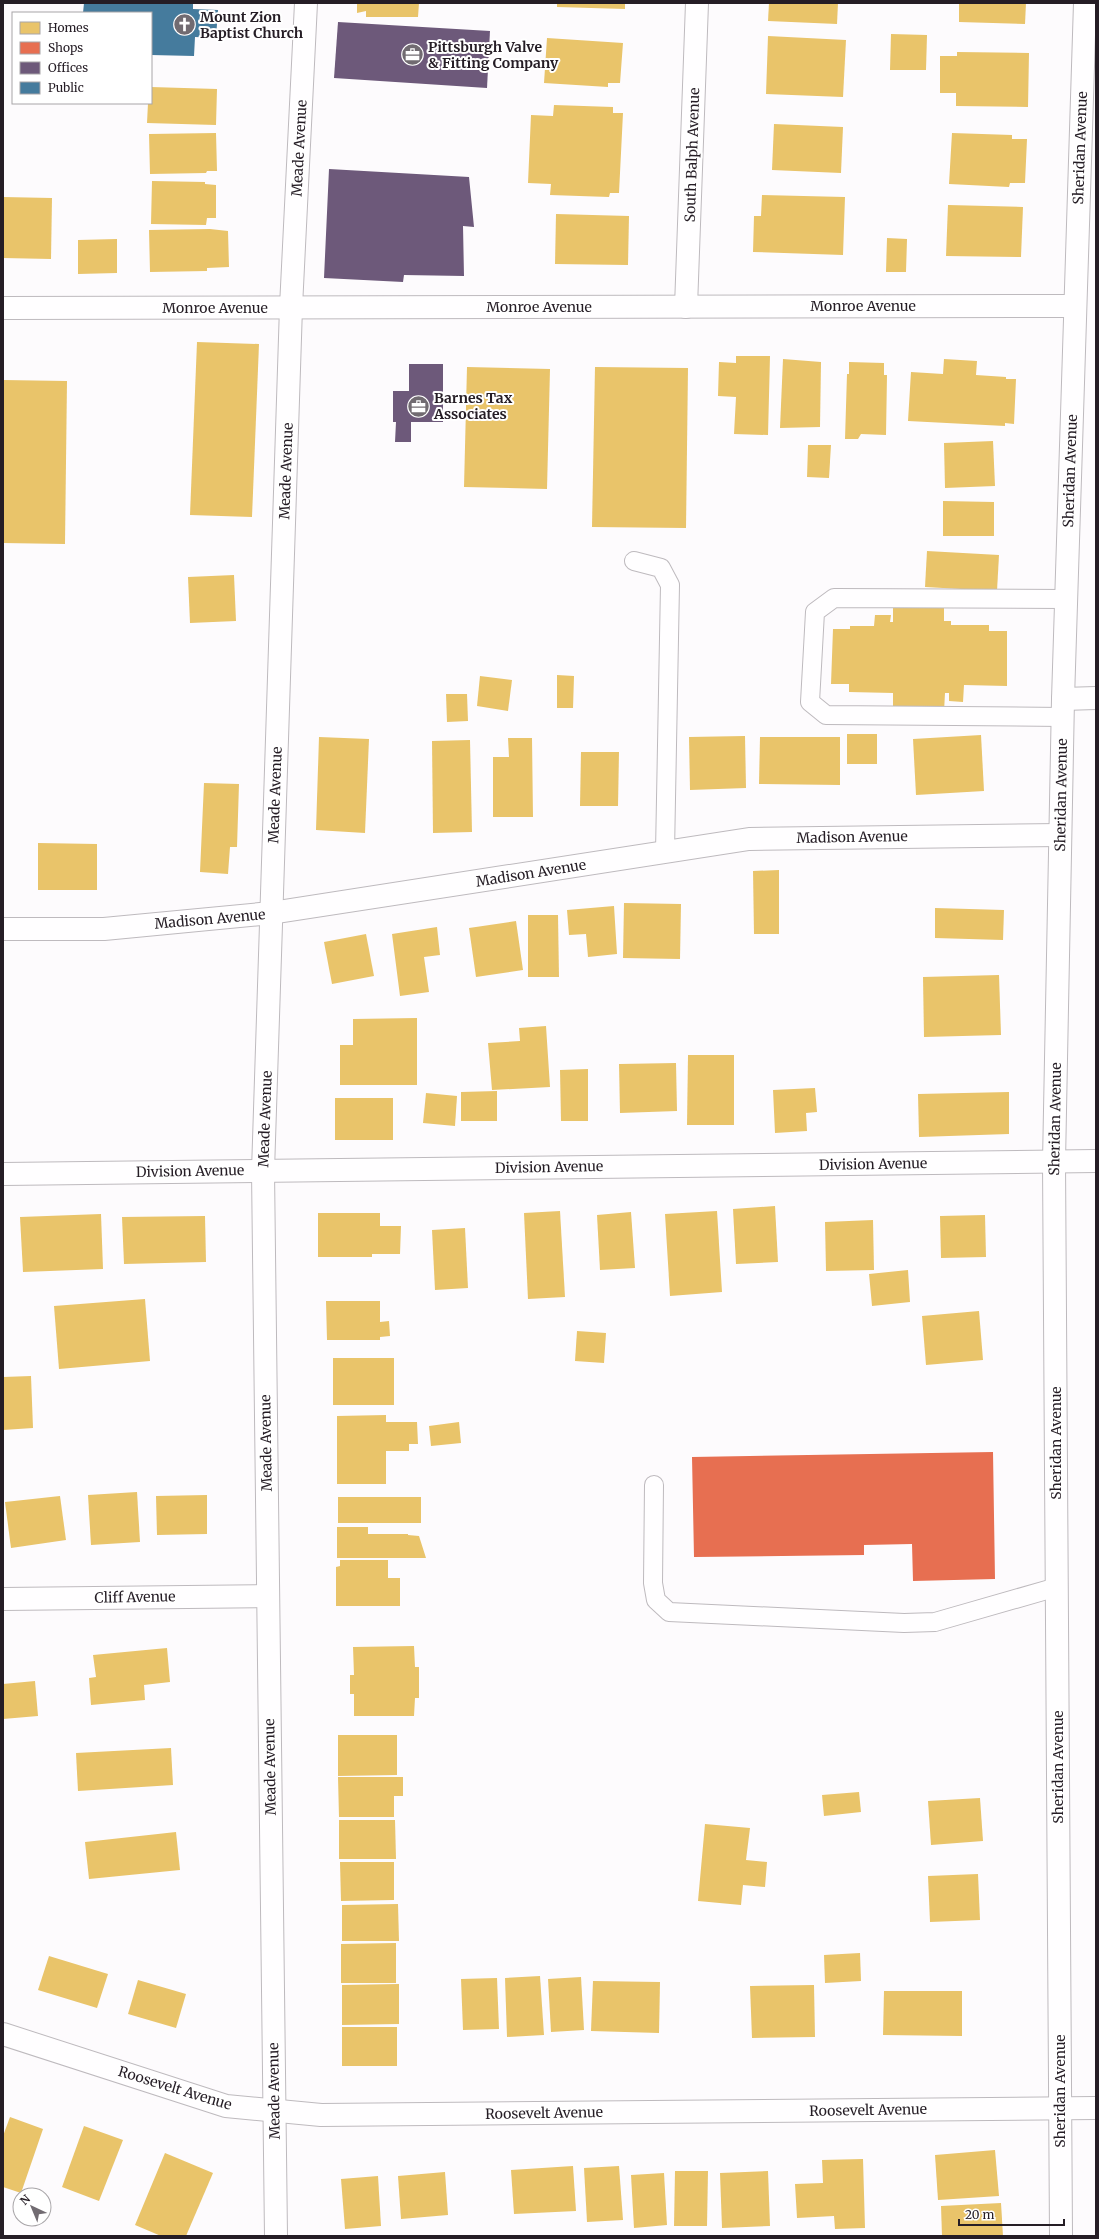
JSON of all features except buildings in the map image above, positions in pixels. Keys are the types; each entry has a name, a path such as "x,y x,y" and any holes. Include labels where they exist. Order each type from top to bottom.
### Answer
{"street":[{"name":"Meade Avenue","path":"276,2236 263,1171 291,307 306,3"},
{"name":"South Balph Avenue","path":"686,307 697,3"},
{"name":"Sheridan Avenue","path":"1061,2236 1054,1162 1063,708 1085,3"},
{"name":"Monroe Avenue","path":"3,308 1075,306"},
{"path":"1063,708 1096,698"},
{"name":"Madison Avenue","path":"3,928 104,929 271,913 749,838 1060,835"},
{"name":"Division Avenue","path":"3,1174 1096,1161"},
{"name":"Cliff Avenue","path":"3,1599 268,1596"},
{"name":"Roosevelt Avenue","path":"3,2034 226,2106 329,2115 1096,2108"}],"lane":[{"path":"634,561 661,568 670,585 665,852"},
{"path":"1063,708 826,715 810,702 815,612 834,598 1066,599"},
{"path":"654,1485 654,1583 656,1600 669,1612 896,1623 935,1622 1057,1587"}],"place":[{"name":"Mount Zion Baptist Church","path":"184,25"},
{"name":"Pittsburgh Valve & Fitting Company","path":"412,55"},
{"name":"Barnes Tax Associates","path":"418,406"}]}
